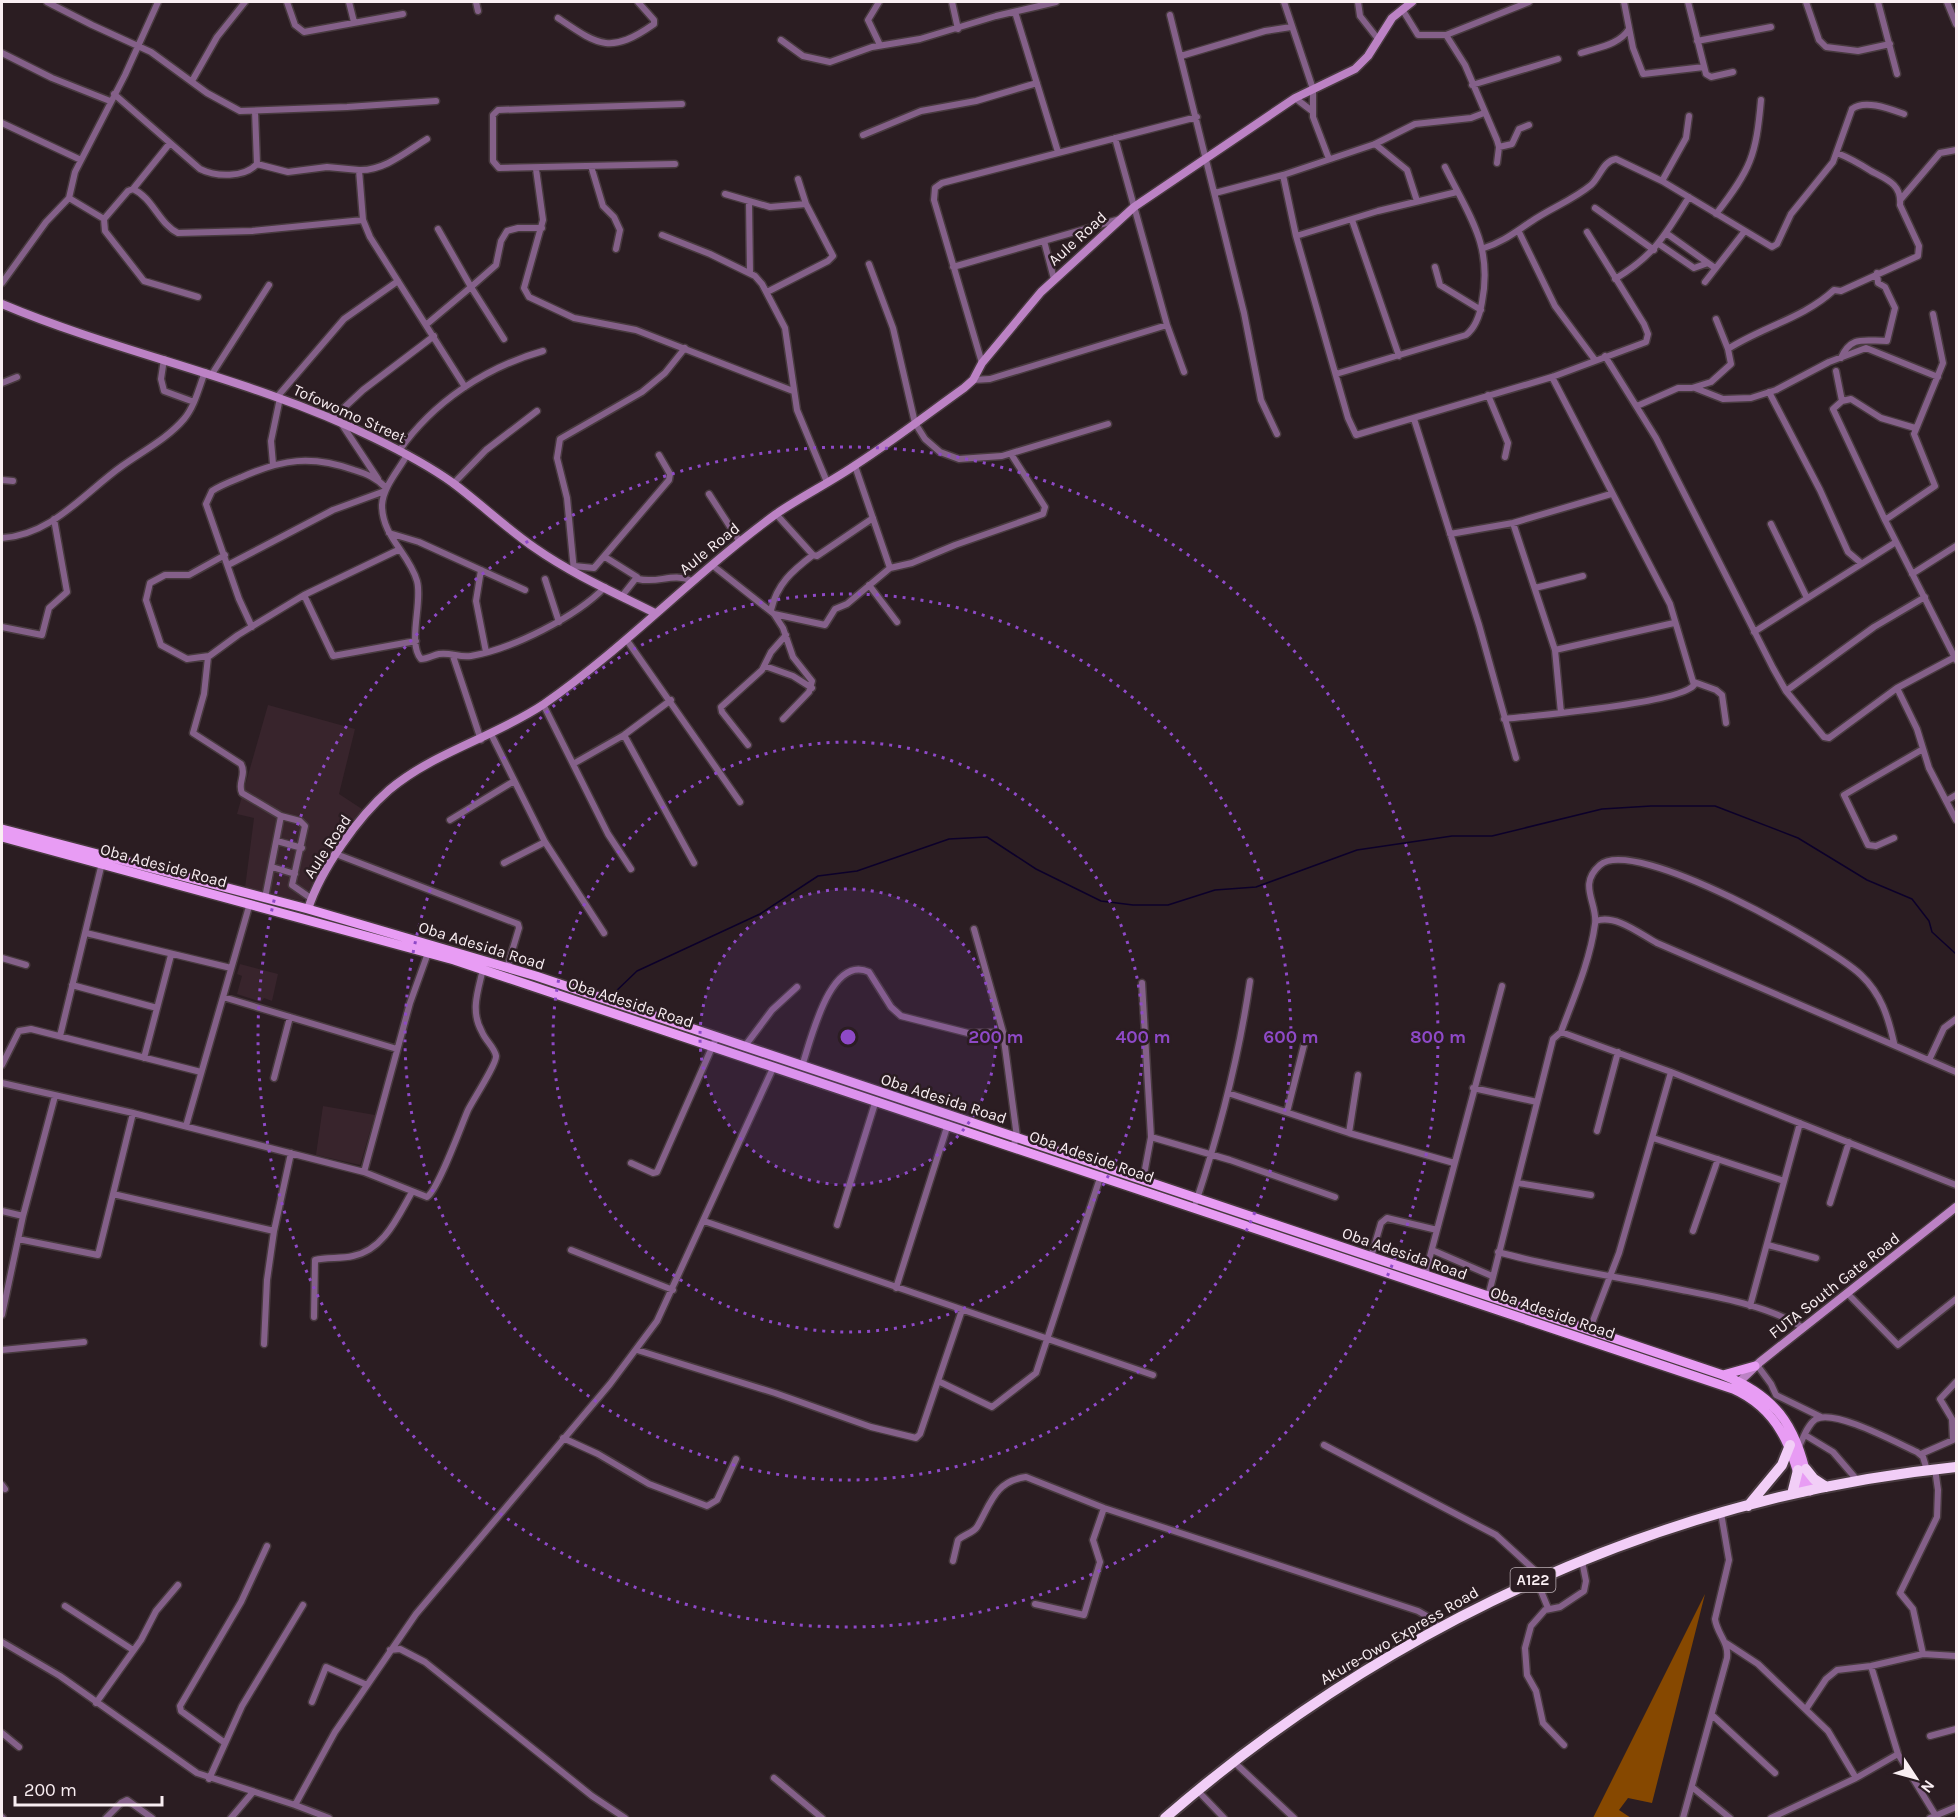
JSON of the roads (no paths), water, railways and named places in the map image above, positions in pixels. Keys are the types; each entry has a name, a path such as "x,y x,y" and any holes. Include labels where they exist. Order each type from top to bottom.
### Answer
{"highway":[{"path":"1748,1506 1782,1466 1795,1446"},
{"name":"Akure-Owo Express Road","path":"1165,1818 1234,1762 1320,1698 1438,1627 1539,1578 1631,1541 1721,1513 1826,1487 1956,1467"},
{"path":"1802,1469 1826,1487"},
{"path":"1802,1469 1802,1492"}],"main road":[{"name":"Oba Adesida Road","path":"2,829 121,865 308,909 507,968 534,981 715,1041 745,1046 1015,1142 1143,1180 1196,1203 1327,1247 1371,1257 1723,1375 1736,1385 1751,1387 1785,1419 1795,1446"},
{"name":"Oba Adeside Road","path":"2,837 102,863 121,865 483,969 534,981"},
{"name":"Oba Adeside Road","path":"715,1041 774,1066 948,1124 1015,1142 1102,1179 1196,1203"},
{"name":"Oba Adeside Road","path":"1327,1247 1736,1385 1766,1410 1795,1446 1802,1469"},
{"path":"1723,1375 1756,1365"},
{"path":"1751,1387 1751,1376 1756,1365"},
{"path":"1802,1469 1802,1492"}],"street":[{"path":"47,2 160,57 232,108 255,111 436,101"},
{"path":"2,283 46,222 69,198 81,160 139,46 158,2"},
{"path":"192,81 217,37 244,2"},
{"path":"287,2 295,24 304,32 403,14"},
{"path":"349,2 354,22"},
{"path":"476,2 478,11"},
{"path":"558,18 591,41 612,44 654,24 654,20 638,2"},
{"path":"879,2 868,21 880,45"},
{"path":"952,2 958,29"},
{"path":"781,40 803,57 821,62 838,61 857,51 920,39 1056,2"},
{"path":"1284,2 1313,89 1312,111 1329,159"},
{"path":"1358,2 1360,16 1378,39"},
{"path":"1412,2 1402,8 1418,35 1446,35 1529,2"},
{"path":"1624,2 1643,74 1704,67"},
{"path":"1688,2 1704,67 1711,77 1733,72"},
{"path":"1806,2 1819,40 1826,47 1858,51 1890,44"},
{"path":"1878,2 1897,74"},
{"path":"1947,2 1956,24"},
{"name":"Aule Road","path":"308,909 336,854 371,808 390,790 412,774 481,740 543,704 626,639 692,581 776,514 855,466 973,380 982,363 1054,279 1134,207 1295,98 1355,69 1368,56 1402,8"},
{"path":"1015,12 1058,152"},
{"path":"1170,15 1244,313 1261,400 1276,434"},
{"path":"1181,56 1265,31 1291,27"},
{"path":"1697,41 1771,27"},
{"path":"1581,53 1615,42 1623,37 1629,28"},
{"path":"1446,35 1460,56 1499,147 1497,163"},
{"path":"2,53 52,78 110,101"},
{"path":"1472,85 1558,59"},
{"path":"863,135 921,111 976,100 1037,83"},
{"path":"114,94 209,174 242,172 257,164 288,171 327,167 368,171 383,166 427,139"},
{"path":"1295,98 1312,111"},
{"path":"1716,214 1734,192 1754,156 1761,100"},
{"path":"675,164 536,169 499,168 494,165 493,115 496,110 682,104"},
{"path":"1484,248 1519,232 1530,222 1552,212 1591,185 1610,160 1639,168 1769,247 1775,246 1791,214 1833,162 1847,117 1854,106 1885,107 1904,114"},
{"path":"255,111 257,164"},
{"path":"1215,193 1283,175 1375,144 1415,124 1471,118 1484,113"},
{"path":"1662,181 1686,138 1689,116"},
{"path":"982,363 934,200 935,189 942,183 1197,117"},
{"path":"2,123 81,160"},
{"path":"1499,147 1512,144 1519,129 1529,125"},
{"path":"1115,138 1167,325 1184,372"},
{"path":"170,143 133,189 104,219 105,231 144,281 198,297"},
{"path":"1375,144 1407,170 1417,201"},
{"path":"1728,349 1767,327 1787,321 1834,290 1841,291 1877,273 1916,258 1918,254 1914,232 1900,205 1901,199 1940,153 1956,150"},
{"path":"1837,153 1890,180 1901,199"},
{"path":"591,166 603,206 614,217 620,230 616,249"},
{"path":"1335,374 1466,335 1473,328 1481,310 1485,269 1484,248 1445,167"},
{"path":"536,169 543,210 542,228 524,288 529,297 574,318 636,330 686,348 759,380 794,391"},
{"path":"359,170 363,220 380,253 465,387"},
{"path":"1283,175 1296,236 1335,374 1356,435 1552,377 1605,356 1642,345 1648,338 1644,324 1587,232"},
{"path":"767,292 828,261 833,256 806,204 798,179"},
{"path":"133,189 144,195 169,226 178,233 242,231 363,220"},
{"path":"1296,236 1417,201 1457,192"},
{"path":"725,194 749,202 782,208 806,204"},
{"path":"1615,279 1639,265 1654,250 1689,197"},
{"path":"69,198 104,219"},
{"path":"749,202 747,214 750,273"},
{"path":"1595,208 1654,250"},
{"path":"953,267 1121,219"},
{"path":"1352,220 1399,356"},
{"path":"427,324 496,265 501,241 507,231 518,228 542,228"},
{"path":"438,229 504,339"},
{"path":"1519,232 1556,306 1595,360"},
{"path":"1705,282 1744,232"},
{"path":"1666,233 1715,268"},
{"path":"662,235 759,279 788,341 794,391 801,422 827,482"},
{"path":"1044,241 1054,279"},
{"path":"1659,244 1694,268 1708,263"},
{"path":"869,264 893,328 915,423 925,440 949,457 982,459 1011,454 1108,424"},
{"path":"1435,267 1440,285 1481,310"},
{"path":"1840,359 1847,345 1852,342 1887,341 1895,308 1884,287 1878,283 1877,273"},
{"path":"273,464 271,441 278,398 344,319 398,280"},
{"path":"2,538 20,535 78,505 107,477 167,435 184,418 208,373 269,285"},
{"name":"Tofowomo Street","path":"2,304 71,330 208,373 336,420 403,453 453,484 510,531 605,587 655,613"},
{"path":"1885,520 1935,486 1915,437 1915,428 1942,369 1942,356 1933,314"},
{"path":"1637,406 1678,388 1695,388 1706,384 1731,364 1728,349 1716,319"},
{"path":"973,380 990,380 1167,325"},
{"path":"386,490 336,420 370,384 434,336"},
{"path":"659,455 670,474 669,480 592,569 574,569 567,498 557,458 560,439 642,392 665,373 686,348"},
{"path":"1695,388 1722,399 1736,400 1769,392 1869,348 1938,377"},
{"path":"543,351 506,363 465,387 422,422 403,453 386,490 382,505 388,533 417,580 416,641 422,659 440,654 464,657 486,652 559,622 586,605 605,587"},
{"path":"1605,356 1661,448 1786,692 1826,739 1897,688 1956,659 1885,520 1834,414 1834,407 1842,401 1853,400 1881,418 1915,428"},
{"path":"164,359 161,378 164,391 194,402"},
{"path":"1836,370 1842,401"},
{"path":"2,383 17,377"},
{"path":"1504,719 1561,713 1684,692 1692,688 1694,682 1670,604 1552,377"},
{"path":"1706,384 1714,395"},
{"path":"1769,392 1820,490 1848,552 1861,563"},
{"path":"1488,395 1508,443 1505,457"},
{"path":"453,484 476,459 537,411"},
{"path":"1414,419 1516,758"},
{"path":"772,612 825,625 835,609 847,604 890,568 912,563 1043,514 1045,507 1011,454"},
{"path":"252,627 239,599 206,504 208,495 215,488 273,464 324,461 380,480"},
{"path":"855,466 890,568"},
{"path":"2,480 13,481"},
{"path":"228,565 333,510 386,490"},
{"path":"709,494 740,542"},
{"path":"1450,534 1513,523 1611,494"},
{"path":"776,514 813,555"},
{"path":"2,627 42,635 49,609 67,592 54,519"},
{"path":"772,612 781,584 813,555 824,553 873,519"},
{"path":"1513,523 1555,650 1561,713"},
{"path":"1771,524 1807,598"},
{"path":"388,533 420,542 525,590"},
{"path":"1754,632 1896,542"},
{"path":"1912,574 1956,546"},
{"path":"225,555 189,575 162,576 150,583 146,594 160,644 187,659 209,656 304,595 398,550"},
{"path":"604,557 636,575 638,579 653,582 675,576 692,581"},
{"path":"712,565 772,612 786,635 793,657 812,681 812,688 783,719"},
{"path":"481,570 476,601 486,652"},
{"path":"1535,588 1583,576"},
{"path":"545,579 559,622"},
{"path":"622,596 638,579"},
{"path":"869,585 897,622"},
{"path":"304,595 333,656 416,641"},
{"path":"1786,692 1874,627 1924,597"},
{"path":"1555,650 1674,623"},
{"path":"748,745 721,709 765,666 771,652 786,635"},
{"path":"626,639 671,700 740,802"},
{"path":"209,656 204,694 193,733 241,765 244,772 240,786 242,793 281,816 304,823 306,830 292,887 312,899"},
{"path":"453,656 481,740"},
{"path":"765,666 793,676 812,688"},
{"path":"1694,682 1716,690 1722,695 1726,723"},
{"path":"1897,688 1956,820"},
{"path":"573,764 624,735 671,700"},
{"path":"543,704 608,834 631,869"},
{"path":"491,734 544,842 604,933"},
{"path":"624,735 694,863"},
{"path":"1894,838 1876,846 1868,844 1844,795 1923,749"},
{"path":"450,820 514,781"},
{"path":"1946,801 1956,795"},
{"path":"265,898 281,816"},
{"path":"277,841 302,848"},
{"path":"504,863 544,842"},
{"path":"336,854 518,924 519,928 507,968"},
{"path":"1488,1297 1553,1039 1561,1032 1584,971 1596,921 1590,898 1590,877 1608,859 1632,860 1686,878 1776,921 1844,961 1880,997 1894,1042"},
{"path":"60,1036 102,863"},
{"path":"272,867 295,874"},
{"path":"186,1126 250,903"},
{"path":"1596,921 1604,919 1616,921 1657,943 1894,1042 1956,1072"},
{"path":"974,929 1003,1032 1015,1142"},
{"path":"86,933 231,968"},
{"path":"364,1172 397,1049 428,953"},
{"path":"144,1058 171,955"},
{"path":"2,958 26,965"},
{"path":"2,1083 186,1126 364,1172 427,1197 431,1195 477,1090 495,1060 495,1054 480,1031 475,1015 483,969"},
{"path":"801,1066 831,987 847,972 857,969 869,972 891,1007 901,1016 968,1033 1003,1032"},
{"path":"1196,1203 1228,1093 1244,1026 1250,981"},
{"path":"1142,983 1151,1137 1143,1180"},
{"path":"72,985 157,1008"},
{"path":"1425,1275 1473,1088 1503,986"},
{"path":"745,1046 772,1010 797,987"},
{"path":"223,997 397,1049"},
{"path":"274,1078 290,1017"},
{"path":"1930,1058 1944,1028 1956,1019"},
{"path":"2,1065 14,1037 23,1029 60,1036 201,1072"},
{"path":"1561,1032 1671,1072 1956,1185"},
{"path":"631,1163 653,1173 657,1172 715,1041"},
{"path":"1287,1112 1304,1046"},
{"path":"1597,1131 1618,1052"},
{"path":"295,1805 315,1766 416,1614 637,1350 657,1322 774,1066"},
{"path":"1589,1331 1611,1275 1671,1072"},
{"path":"1349,1133 1358,1075"},
{"path":"1473,1088 1537,1102"},
{"path":"1228,1093 1349,1133 1454,1163"},
{"path":"2,1310 23,1216 55,1096"},
{"path":"837,1225 876,1100"},
{"path":"18,1239 98,1255 133,1113"},
{"path":"1750,1306 1800,1123"},
{"path":"896,1288 948,1124"},
{"path":"1151,1137 1211,1154 1335,1197"},
{"path":"1653,1138 1784,1181"},
{"path":"1830,1203 1849,1143"},
{"path":"264,1344 267,1280 274,1231 291,1153"},
{"path":"1693,1232 1718,1159"},
{"path":"938,1381 968,1397 995,1407 1033,1377 1102,1179"},
{"path":"1518,1183 1591,1195"},
{"path":"314,1317 315,1260 356,1256 372,1246 392,1228 412,1191"},
{"path":"113,1194 274,1231"},
{"name":"FUTA South Gate Road","path":"1736,1385 1756,1365 1956,1207"},
{"path":"2,1211 23,1216"},
{"path":"1371,1257 1382,1223 1387,1218 1437,1230"},
{"path":"704,1221 1153,1375"},
{"path":"1768,1245 1816,1258"},
{"path":"571,1250 673,1290"},
{"path":"1432,1250 1492,1276"},
{"path":"1498,1252 1554,1266 1611,1275 1750,1306 1788,1319 1804,1328"},
{"path":"1847,1293 1898,1345 1956,1299"},
{"path":"637,1350 775,1393 872,1427 916,1438 920,1434 962,1310"},
{"path":"2,1350 84,1342"},
{"path":"1756,1365 1771,1383 1776,1395 1821,1417 1840,1419 1858,1426 1921,1454 1935,1469 1956,1475"},
{"path":"1921,1454 1953,1440 1952,1419 1940,1399 1956,1382"},
{"path":"1795,1446 1812,1423 1821,1417"},
{"path":"1805,1435 1833,1452 1858,1481"},
{"path":"563,1438 598,1454 649,1484 707,1506 717,1500 736,1459"},
{"path":"1324,1445 1496,1535 1539,1578 1548,1608"},
{"path":"1923,1654 1913,1609 1900,1593 1937,1517 1938,1490 1935,1469"},
{"path":"953,1561 958,1540 976,1528 989,1500 1000,1490 1022,1478 1104,1508 1418,1611 1432,1619 1438,1627"},
{"path":"1035,1604 1081,1617 1084,1615 1100,1562 1093,1540 1104,1508"},
{"path":"1721,1513 1729,1560 1714,1619 1716,1626 1726,1643 1758,1664 1832,1736 1856,1778"},
{"path":"225,1743 181,1711 180,1706 241,1602 267,1546"},
{"path":"1564,1745 1543,1723 1536,1691 1526,1668 1527,1635 1531,1626 1548,1608 1560,1607 1584,1591 1586,1581 1582,1561"},
{"path":"96,1703 133,1650 156,1611 178,1585"},
{"path":"208,1779 278,1643 303,1605"},
{"path":"65,1606 133,1650"},
{"path":"2,1642 43,1665 175,1760 208,1779 295,1805 329,1818"},
{"path":"1683,1818 1727,1658 1726,1643"},
{"path":"390,1650 400,1650 425,1662 592,1796 625,1818"},
{"path":"1806,1709 1831,1673 1923,1654 1956,1656"},
{"path":"1871,1666 1898,1754 1933,1817 1956,1807"},
{"path":"312,1702 326,1667 367,1685"},
{"path":"1712,1715 1775,1773"},
{"path":"1930,1736 1956,1729"},
{"path":"2,1733 19,1747"},
{"path":"1771,1818 1856,1778 1898,1754"},
{"path":"1234,1762 1294,1818"},
{"path":"774,1778 822,1818"},
{"path":"1692,1787 1730,1818"},
{"path":"1197,1791 1224,1818"},
{"path":"231,1818 253,1792"},
{"path":"106,1818 127,1800 152,1818"}],"waterway":[{"path":"612,995 637,971 760,914 818,876 857,871 949,839 987,837 1036,869 1101,901 1133,905 1168,905 1215,890 1256,887 1357,850 1452,836 1492,836 1602,809 1651,806 1715,806 1798,838 1867,880 1912,899 1929,921 1932,932 1956,954"}]}
